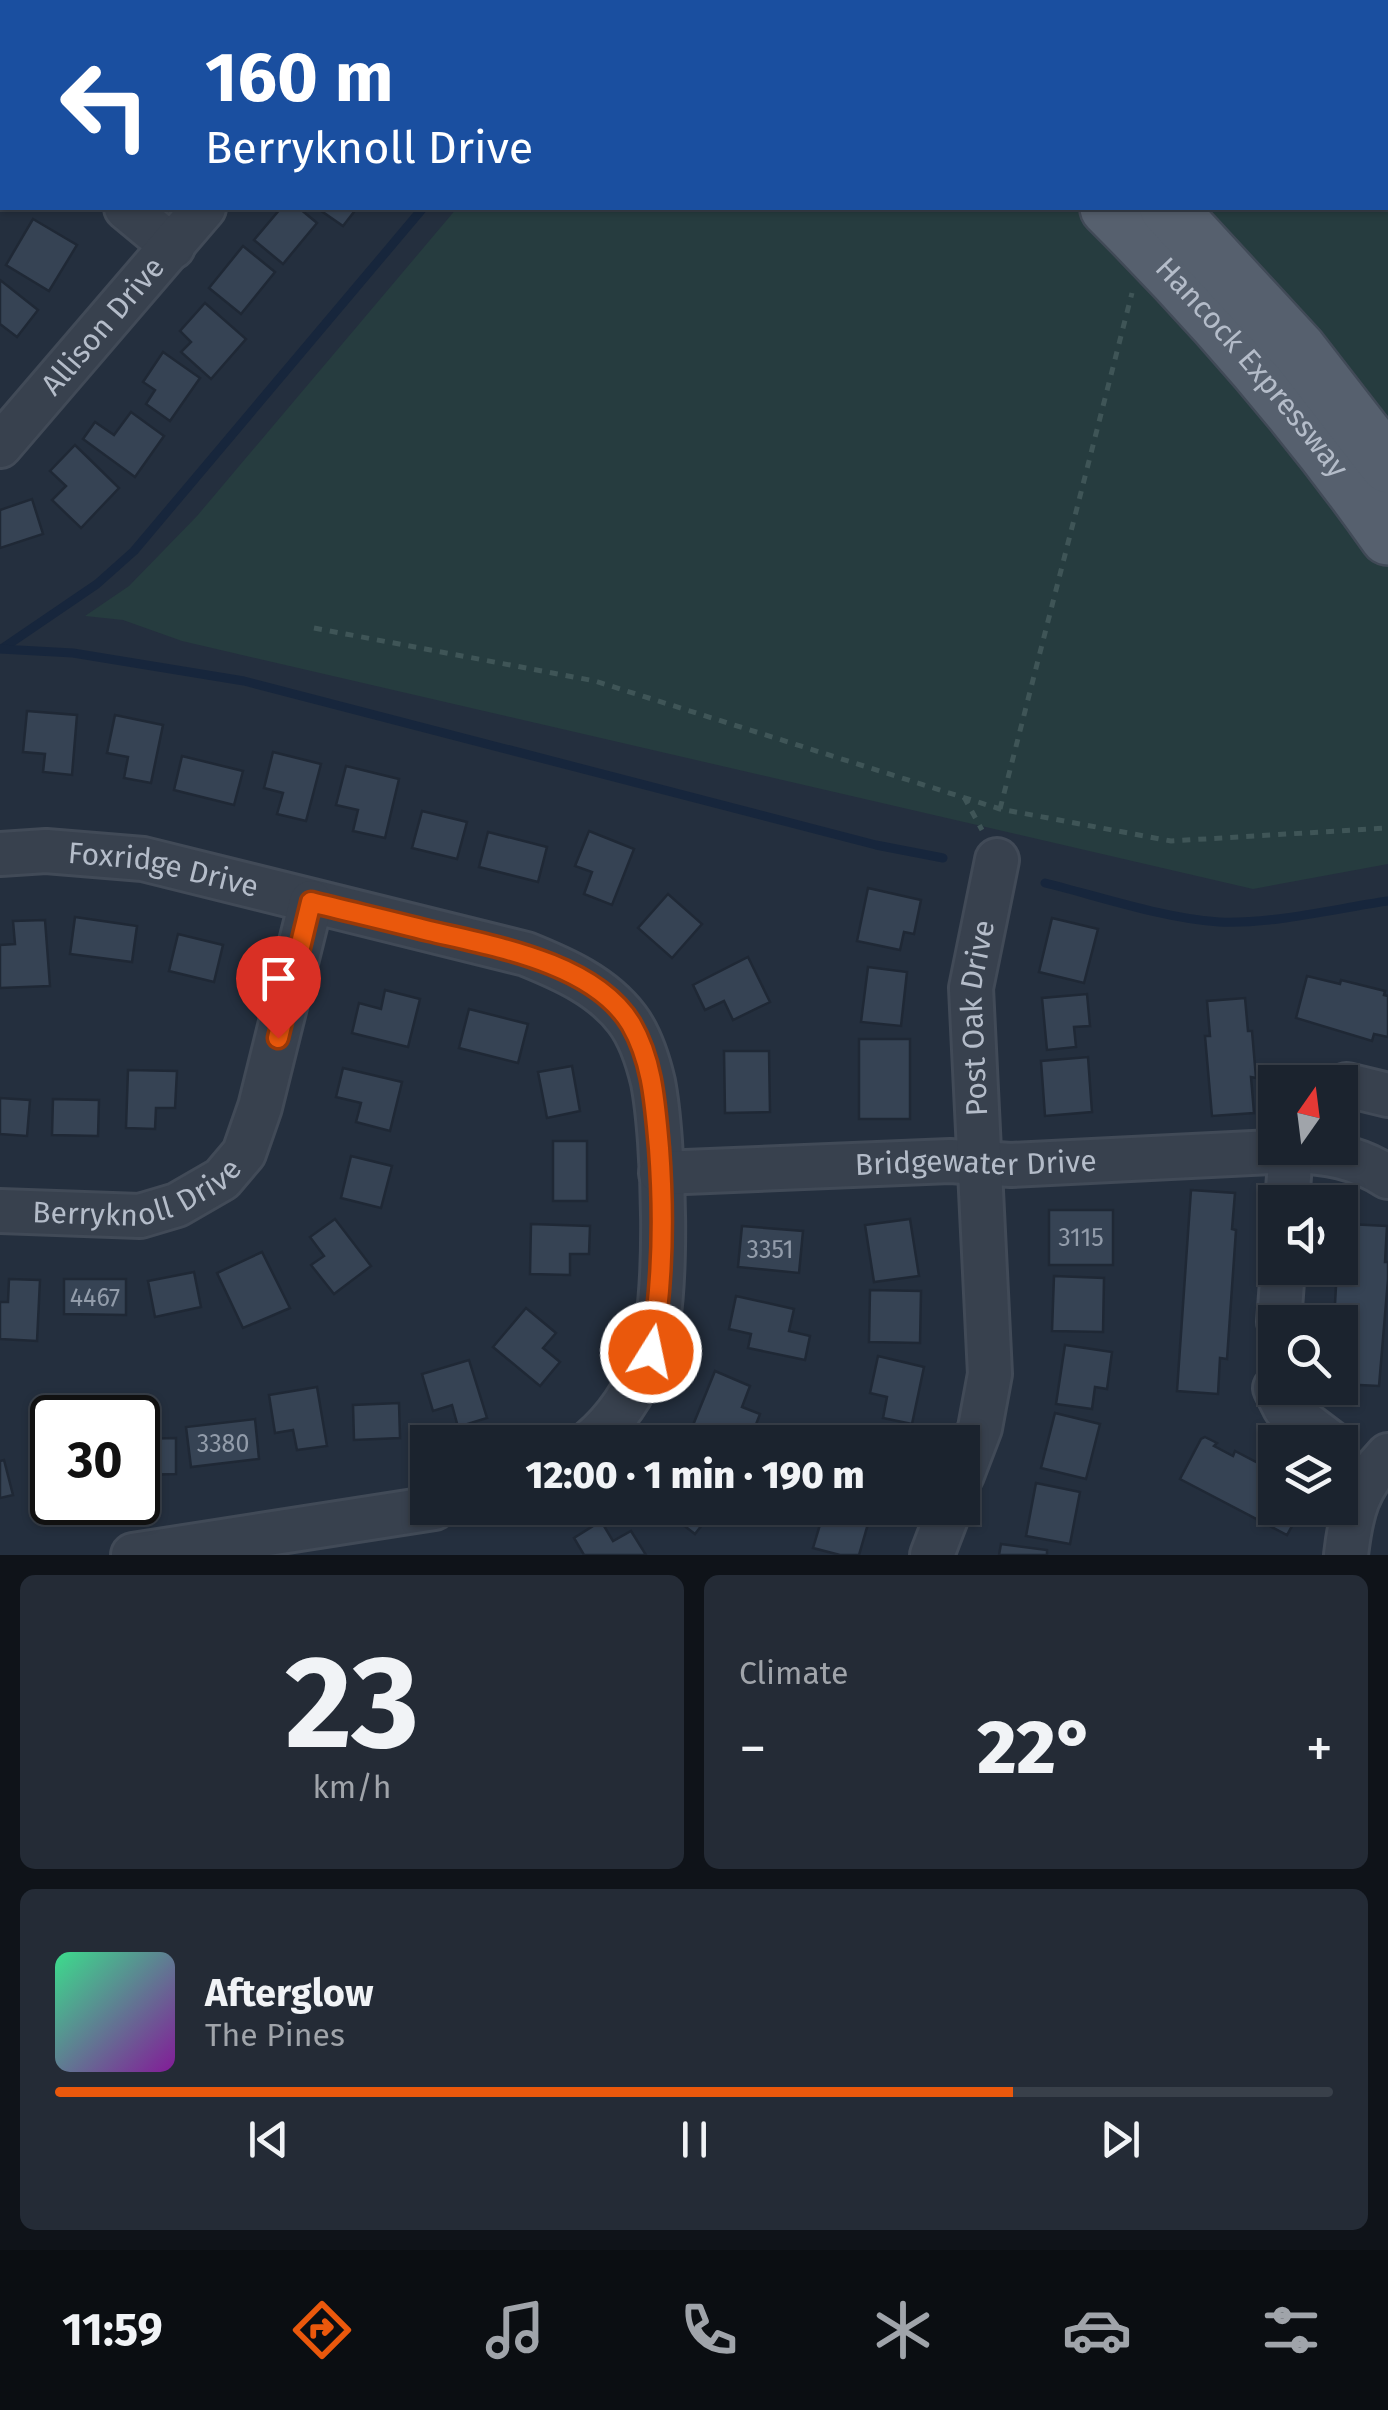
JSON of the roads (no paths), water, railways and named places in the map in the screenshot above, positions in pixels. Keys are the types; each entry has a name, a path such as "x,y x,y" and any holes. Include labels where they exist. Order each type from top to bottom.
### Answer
{"main road":[{"name":"Hancock Expressway","path":"1110,210 1184,284 1264,375 1388,537"},
{"name":"Hancock Expressway","path":"1170,210 1300,350 1388,465"}],"street":[{"path":"128,210 173,247"},
{"name":"Allison Drive","path":"0,446 202,210"},
{"name":"Foxridge Drive","path":"0,854 46,851 143,859 526,954 564,970 608,998 630,1021 644,1050 653,1083 661,1173 661,1298 651,1352 610,1425"},
{"name":"Post Oak Drive","path":"980,1428 990,1374 971,988 997,860"},
{"name":"Berryknoll Drive","path":"0,1211 140,1216 177,1205 255,1160 260,1106 311,902"},
{"path":"1358,1088 1388,1095"},
{"name":"Bridgewater Drive","path":"661,1173 950,1161 1011,1165 1258,1153"},
{"name":"Bridgewater Drive","path":"1358,1161 1388,1177"},
{"path":"1284,1405 1308,1425"},
{"path":"1347,1555 1351,1511 1366,1459"},
{"path":"134,1555 410,1512"},
{"path":"932,1555 943,1525"}],"waterway":[{"path":"3,648 97,584 134,551 421,210"},
{"path":"0,649 73,653 244,681 876,845 943,858"},
{"path":"1045,883 1155,912 1219,922 1283,918 1388,901"}]}
